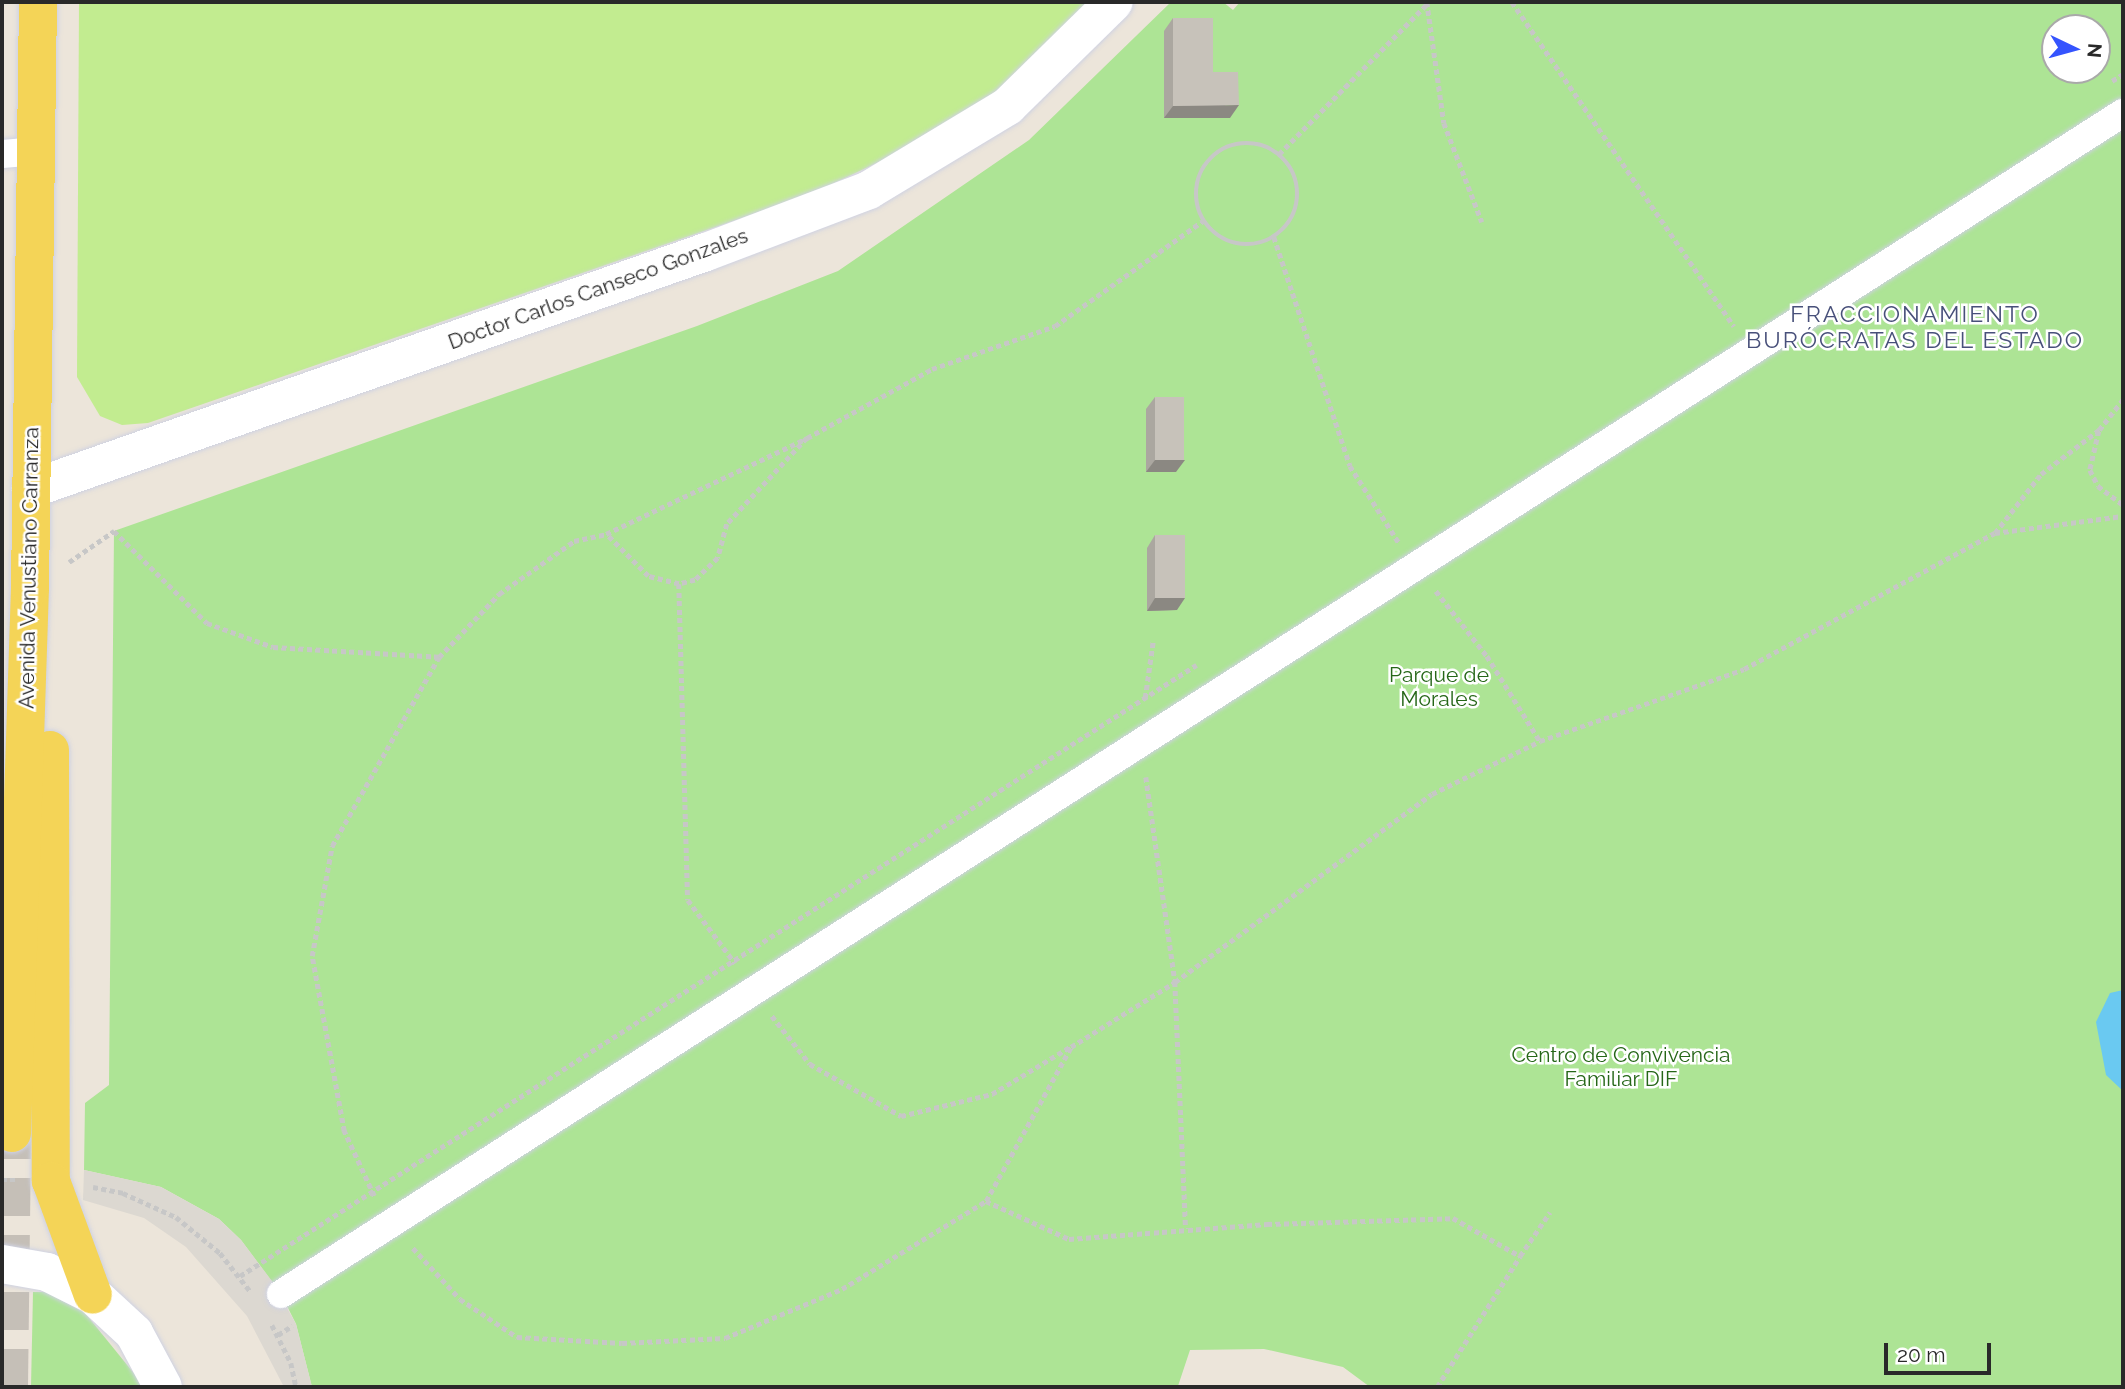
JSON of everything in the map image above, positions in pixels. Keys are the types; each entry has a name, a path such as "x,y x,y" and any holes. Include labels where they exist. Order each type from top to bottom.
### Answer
{"main road":[{"name":"Avenida Venustiano Carranza","path":"12,1133 31,489 19,153 38,2"},
{"path":"30,588 50,729 51,1181 93,1295"}],"street":[{"name":"Doctor Carlos Canseco Gonzales","path":"31,489 706,252 869,190 1008,106 1114,2"},
{"path":"268,1303 2123,113"},
{"path":"2,1264 47,1272 93,1295 134,1333 165,1384"}],"path":[{"path":"1279,155 1428,2"},
{"path":"1428,2 1444,123 1482,222"},
{"path":"1512,2 1751,351"},
{"path":"1250,143 1279,155 1293,174 1298,197 1294,213 1274,237 1259,244 1227,242 1203,221 1196,190 1199,174 1213,156 1234,144 1250,143"},
{"path":"1203,221 1055,326 932,369 807,438 606,534 574,541 499,594 439,657 332,846 313,956 344,1131 370,1192 460,1299 517,1337 622,1343 725,1338 842,1289 986,1201 1071,1047 1175,982 1432,794 1539,741 1744,669 1995,533 2123,516"},
{"path":"1274,237 1350,466 1414,567 1487,656 1539,741"},
{"path":"1995,533 2041,474 2099,430 2123,399"},
{"path":"2099,430 2090,470 2098,486 2123,505"},
{"path":"606,534 648,576 679,584 695,580 718,558 727,524 807,438"},
{"path":"30,588 114,531 207,623 273,647 439,657"},
{"path":"1153,641 1145,698 1146,776 1175,982 1186,1229"},
{"path":"51,1181 123,1193 176,1217 220,1253 268,1303 296,1387"},
{"path":"986,1201 1069,1239 1130,1238 1186,1229 1453,1218 1520,1256"},
{"path":"1437,1387 1550,1212"}],"green space":[{"path":"79,2 1095,2 1045,55 957,125 811,194 148,423 122,425 100,416 77,377"},
{"name":"Parque de Morales","path":"1171,2 1223,2 1233,10 1240,2 2123,2 2123,1387 1370,1387 1343,1367 1264,1349 1190,1350 1178,1386 312,1387 296,1324 281,1294 241,1240 219,1219 161,1187 84,1170 85,1103 109,1085 114,531 697,326 838,271 1029,140"},
{"path":"33,1292 46,1292 85,1313 145,1387 31,1387"}],"shaded area":[{"path":"84,1170 161,1187 219,1219 241,1240 272,1281 296,1324 312,1387 284,1387 247,1316 186,1247 144,1218 83,1200"}],"water":[{"path":"2123,990 2123,1091 2106,1075 2096,1022 2110,993"}],"building":[{"path":"1173,18 1213,18 1213,72 1238,72 1239,105 1173,106"},
{"path":"1155,397 1184,397 1184,460 1155,460"},
{"path":"1155,535 1185,535 1185,598 1155,598"}],"tunnel":[{"path":"9,1387 12,1133"}],"district":[{"name":"FRACCIONAMIENTO BURÓCRATAS DEL ESTADO","path":"1915,327"}],"park label":[{"name":"Centro de Convivencia Familiar DIF","path":"1621,1067"}]}
